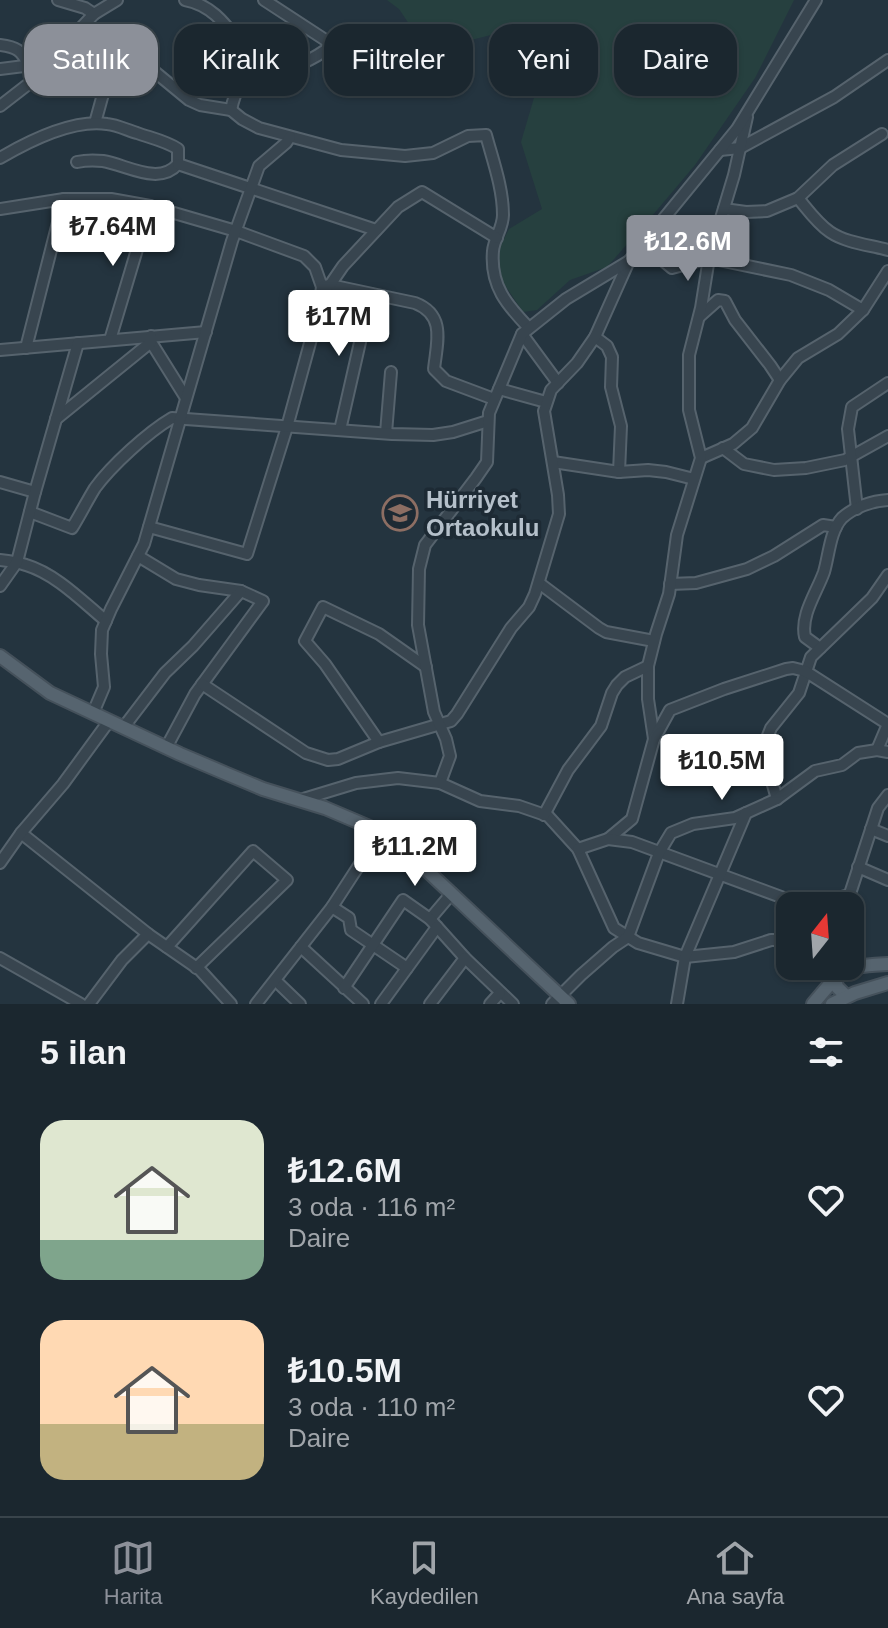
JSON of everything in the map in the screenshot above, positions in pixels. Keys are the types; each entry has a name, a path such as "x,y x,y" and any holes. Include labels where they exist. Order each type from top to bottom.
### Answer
{"main road":[{"path":"1,657 50,693 166,748 263,789 325,808 380,833 403,848 452,893 560,1002"},
{"path":"864,966 888,964"},
{"path":"864,967 870,976 867,989"},
{"path":"813,1004 833,980"},
{"path":"838,980 837,987 852,998"},
{"path":"832,1004 888,983"}],"street":[{"path":"58,0 94,14"},
{"path":"85,24 94,14 117,0"},
{"path":"185,0 197,2 213,12 223,24"},
{"path":"264,0 301,24"},
{"path":"202,684 306,753 328,760 451,721 511,628 529,607 539,583 559,514 544,411 551,390 577,363 595,337 629,261 749,110 816,0"},
{"path":"308,29 333,45 308,61"},
{"path":"0,45 19,49 24,56"},
{"path":"720,150 740,148 834,97 888,60"},
{"path":"95,123 108,76 116,66 129,62 155,72 189,100 200,105 231,110 259,128 341,150 405,156 433,153 468,136 486,135 501,191 503,217 493,252 494,276 499,293 558,383"},
{"path":"0,69 24,66"},
{"path":"0,106 24,87"},
{"path":"231,110 234,96"},
{"path":"654,739 648,699 648,666 669,594 677,535 701,458 689,410 689,355 709,258 749,110"},
{"path":"0,158 77,124 95,123 110,124 169,143 178,149 178,164 161,174 100,161 77,162"},
{"path":"724,209 767,211 798,198 833,165 882,134"},
{"path":"93,713 104,687 102,630 149,527 236,231 259,166 290,137"},
{"path":"178,164 376,230"},
{"path":"149,527 247,554 287,427 326,286 398,207 422,192 497,238"},
{"path":"798,198 830,232 888,250"},
{"path":"26,348 64,199"},
{"path":"0,209 64,199 111,199 150,206 236,231 304,256 326,286 415,303 427,309 438,329 434,369 446,381 496,394 546,402"},
{"path":"110,340 150,206"},
{"path":"643,244 672,268 709,258 791,275 829,290 863,310"},
{"path":"440,783 450,756 434,712 418,625 419,569 425,545 487,462 489,413 525,331 566,299 629,261"},
{"path":"701,458 733,444 752,428 780,380 798,358 838,334 863,310 887,275"},
{"path":"340,430 371,294"},
{"path":"698,318 716,301 725,301 735,320 780,380"},
{"path":"0,350 206,332"},
{"path":"595,337 607,346 612,357 611,387 621,426 619,472"},
{"path":"151,339 186,398"},
{"path":"55,420 151,339"},
{"path":"0,586 17,562 78,343"},
{"path":"386,433 391,372"},
{"path":"857,509 848,429 852,407 888,383"},
{"path":"30,512 72,528 96,487 120,461 168,420 180,418 287,427 443,434 488,421"},
{"path":"723,448 744,464 774,470 806,468 845,460 888,436"},
{"path":"553,462 619,472 648,470 694,479"},
{"path":"0,482 35,492"},
{"path":"820,648 805,637 804,629 836,527 843,517 866,503 888,500"},
{"path":"670,584 696,583 747,569 823,525 836,527"},
{"path":"138,556 168,576 184,582 241,591 263,601 202,684 166,748"},
{"path":"0,560 29,565 45,573 106,621"},
{"path":"777,799 765,757 771,728 799,693 811,657 872,598 888,575"},
{"path":"539,583 606,632 654,641"},
{"path":"123,728 165,673 241,591"},
{"path":"379,742 325,664 305,641 323,607 379,634 426,667"},
{"path":"544,815 568,770 601,726 617,685 625,677 648,666"},
{"path":"560,1002 581,975 628,937 659,853 671,833 693,824 735,818 777,799 815,771 842,765 858,753 882,751 888,724 805,671 793,668 724,689 670,710 654,739 632,819 608,839 578,849"},
{"path":"0,863 109,721"},
{"path":"300,800 356,783 398,778 440,783 480,801 519,806 548,816 578,849 614,928 638,943 685,957 734,952 776,940"},
{"path":"851,892 878,808 888,795"},
{"path":"677,1004 685,957 746,813"},
{"path":"871,829 888,836"},
{"path":"21,833 196,968 231,1004"},
{"path":"256,1004 332,907 380,833"},
{"path":"608,839 632,842 776,895"},
{"path":"167,947 253,851 287,880 196,968"},
{"path":"858,867 888,880"},
{"path":"381,1004 407,968 452,893"},
{"path":"344,988 403,900 433,923 513,1004"},
{"path":"332,907 349,918 351,930 407,968"},
{"path":"89,1004 122,960 148,934"},
{"path":"301,947 363,1004"},
{"path":"0,958 81,1004"},
{"path":"430,1004 465,958"},
{"path":"276,981 300,1004"},
{"path":"490,1004 500,993"}],"green space":[{"path":"387,0 794,0 755,78 695,165 652,216 607,267 570,280 537,310 523,312 498,275 496,255 509,229 542,209 521,142 535,96 598,96 598,24 489,24 489,36 473,40 473,24 409,24 399,9"}],"place":[{"name":"Hürriyet Ortaokulu","path":"400,513"}]}
